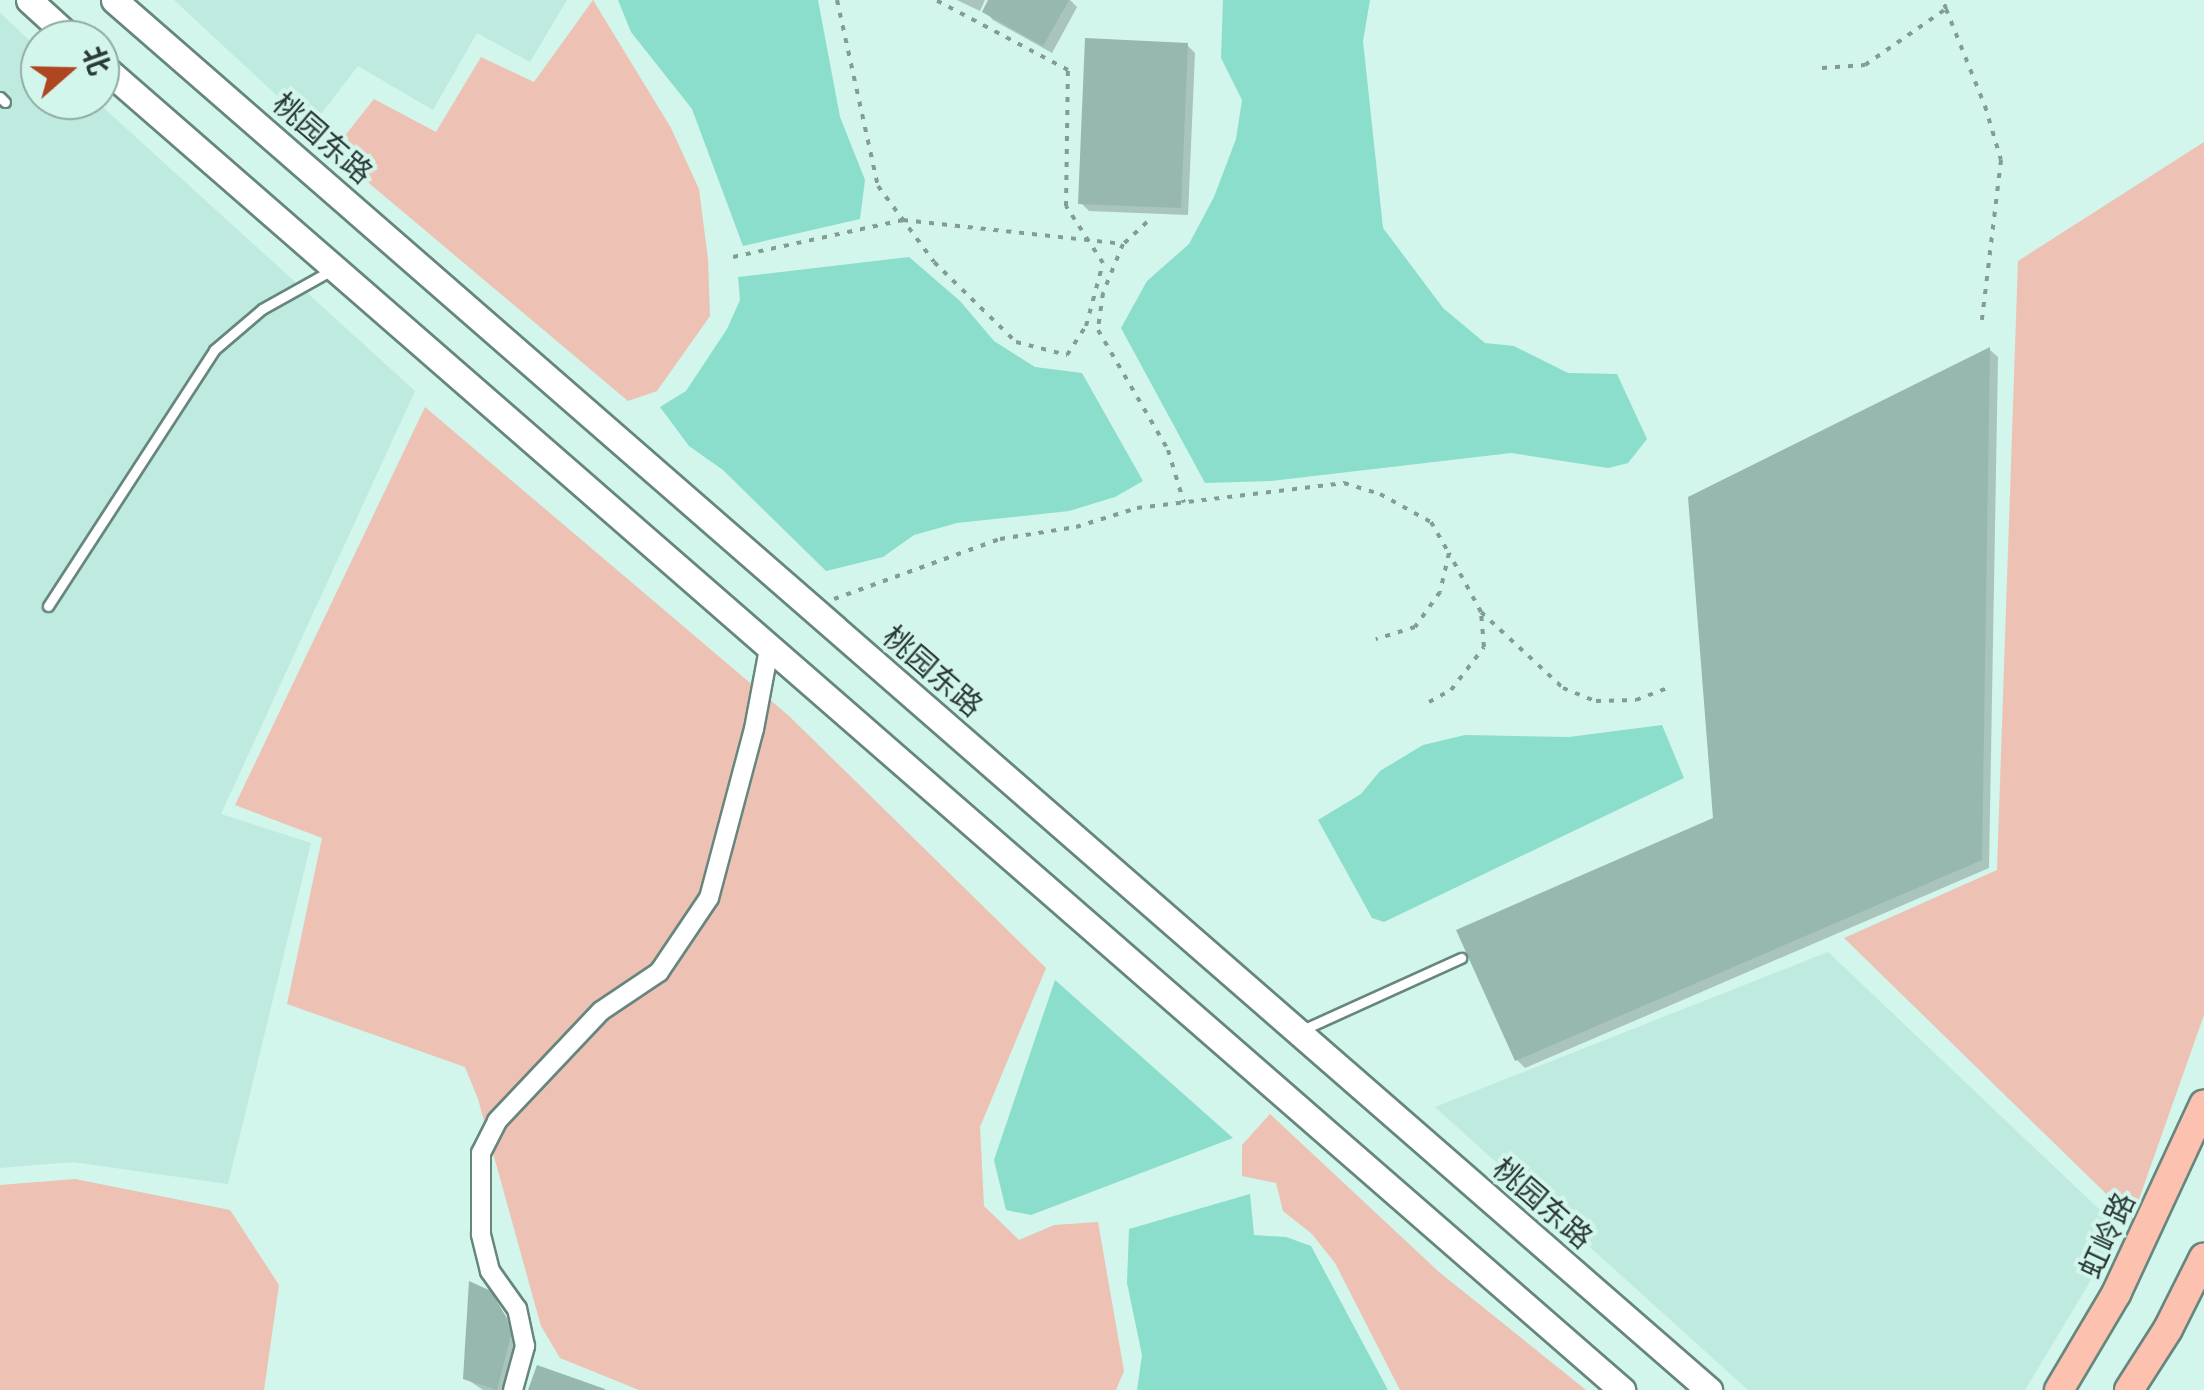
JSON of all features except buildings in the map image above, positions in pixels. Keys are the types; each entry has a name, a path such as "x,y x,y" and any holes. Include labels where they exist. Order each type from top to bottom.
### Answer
{"main road":[{"path":"28,0 51,20"},
{"name":"桃园东路","path":"114,0 1709,1390"},
{"path":"120,82 1622,1390"},
{"name":"虹岭路","path":"2059,1390 2116,1294 2204,1104"},
{"path":"2129,1390 2168,1329 2204,1257"}],"street":[{"path":"512,1390 525,1346 518,1309 490,1271 481,1234 481,1152 497,1121 601,1011 658,972 708,898 754,729 769,649"}],"lane":[{"path":"48,606 214,350 262,309 332,270"},
{"path":"1298,1032 1461,958"}],"path":[{"path":"837,0 878,186 934,262 1016,342 1067,355 1086,326 1103,262 1066,206 1068,70 936,0"},
{"path":"1943,0 2001,160 1982,320"},
{"path":"1822,68 1865,65 1946,10"},
{"path":"733,258 903,220 1123,244"},
{"path":"1146,222 1123,244 1103,293 1098,330 1168,450 1184,503"},
{"path":"811,608 1000,540 1076,527 1137,508 1344,483 1380,494 1431,522 1481,612 1563,688 1596,701 1636,700 1672,686"},
{"path":"1376,639 1415,627 1440,592 1449,553"},
{"path":"1429,702 1451,690 1484,647 1481,612"}],"shaded area":[{"path":"174,0 567,0 530,62 477,33 433,110 358,66 311,127"},
{"path":"593,0 671,128 699,189 708,259 710,316 657,391 628,401 332,152 374,99 436,132 481,57 534,82"},
{"path":"618,0 818,0 840,117 865,180 860,219 743,246 692,109 631,32"},
{"path":"1223,0 1370,0 1363,41 1383,228 1443,308 1485,343 1514,346 1568,373 1617,374 1647,439 1628,463 1608,468 1511,453 1271,481 1205,483 1121,328 1147,281 1189,244 1214,197 1236,139 1242,100 1221,58"},
{"path":"0,13 20,32 20,120 117,120 415,391 221,814 311,843 228,1184 73,1162 0,1168"},
{"path":"2204,142 2204,1015 2132,1219 1844,938 1997,870 2018,261"},
{"path":"909,257 960,301 994,341 1035,367 1082,373 1143,481 1115,497 1069,511 957,523 914,535 883,557 826,571 723,470 689,446 660,407 686,391 727,329 740,300 738,277"},
{"path":"425,407 789,716 1046,968 980,1127 984,1206 1019,1240 1054,1225 1098,1222 1124,1371 1116,1390 639,1390 560,1358 541,1326 478,1099 465,1067 287,1004 322,838 235,805"},
{"path":"1662,725 1684,778 1384,922 1372,918 1318,820 1361,794 1380,771 1423,745 1465,735 1569,737"},
{"path":"1828,952 2121,1230 2025,1390 1748,1390 1435,1107"},
{"path":"1055,980 1233,1138 1031,1215 1006,1210 994,1160"},
{"path":"1270,1114 1439,1272 1586,1390 1400,1390 1335,1263 1312,1234 1283,1211 1276,1183 1242,1176 1242,1145"},
{"path":"75,1179 230,1210 279,1285 264,1390 0,1390 0,1185"},
{"path":"1250,1194 1254,1235 1286,1237 1311,1246 1388,1390 1137,1390 1142,1355 1127,1283 1129,1229"}]}
